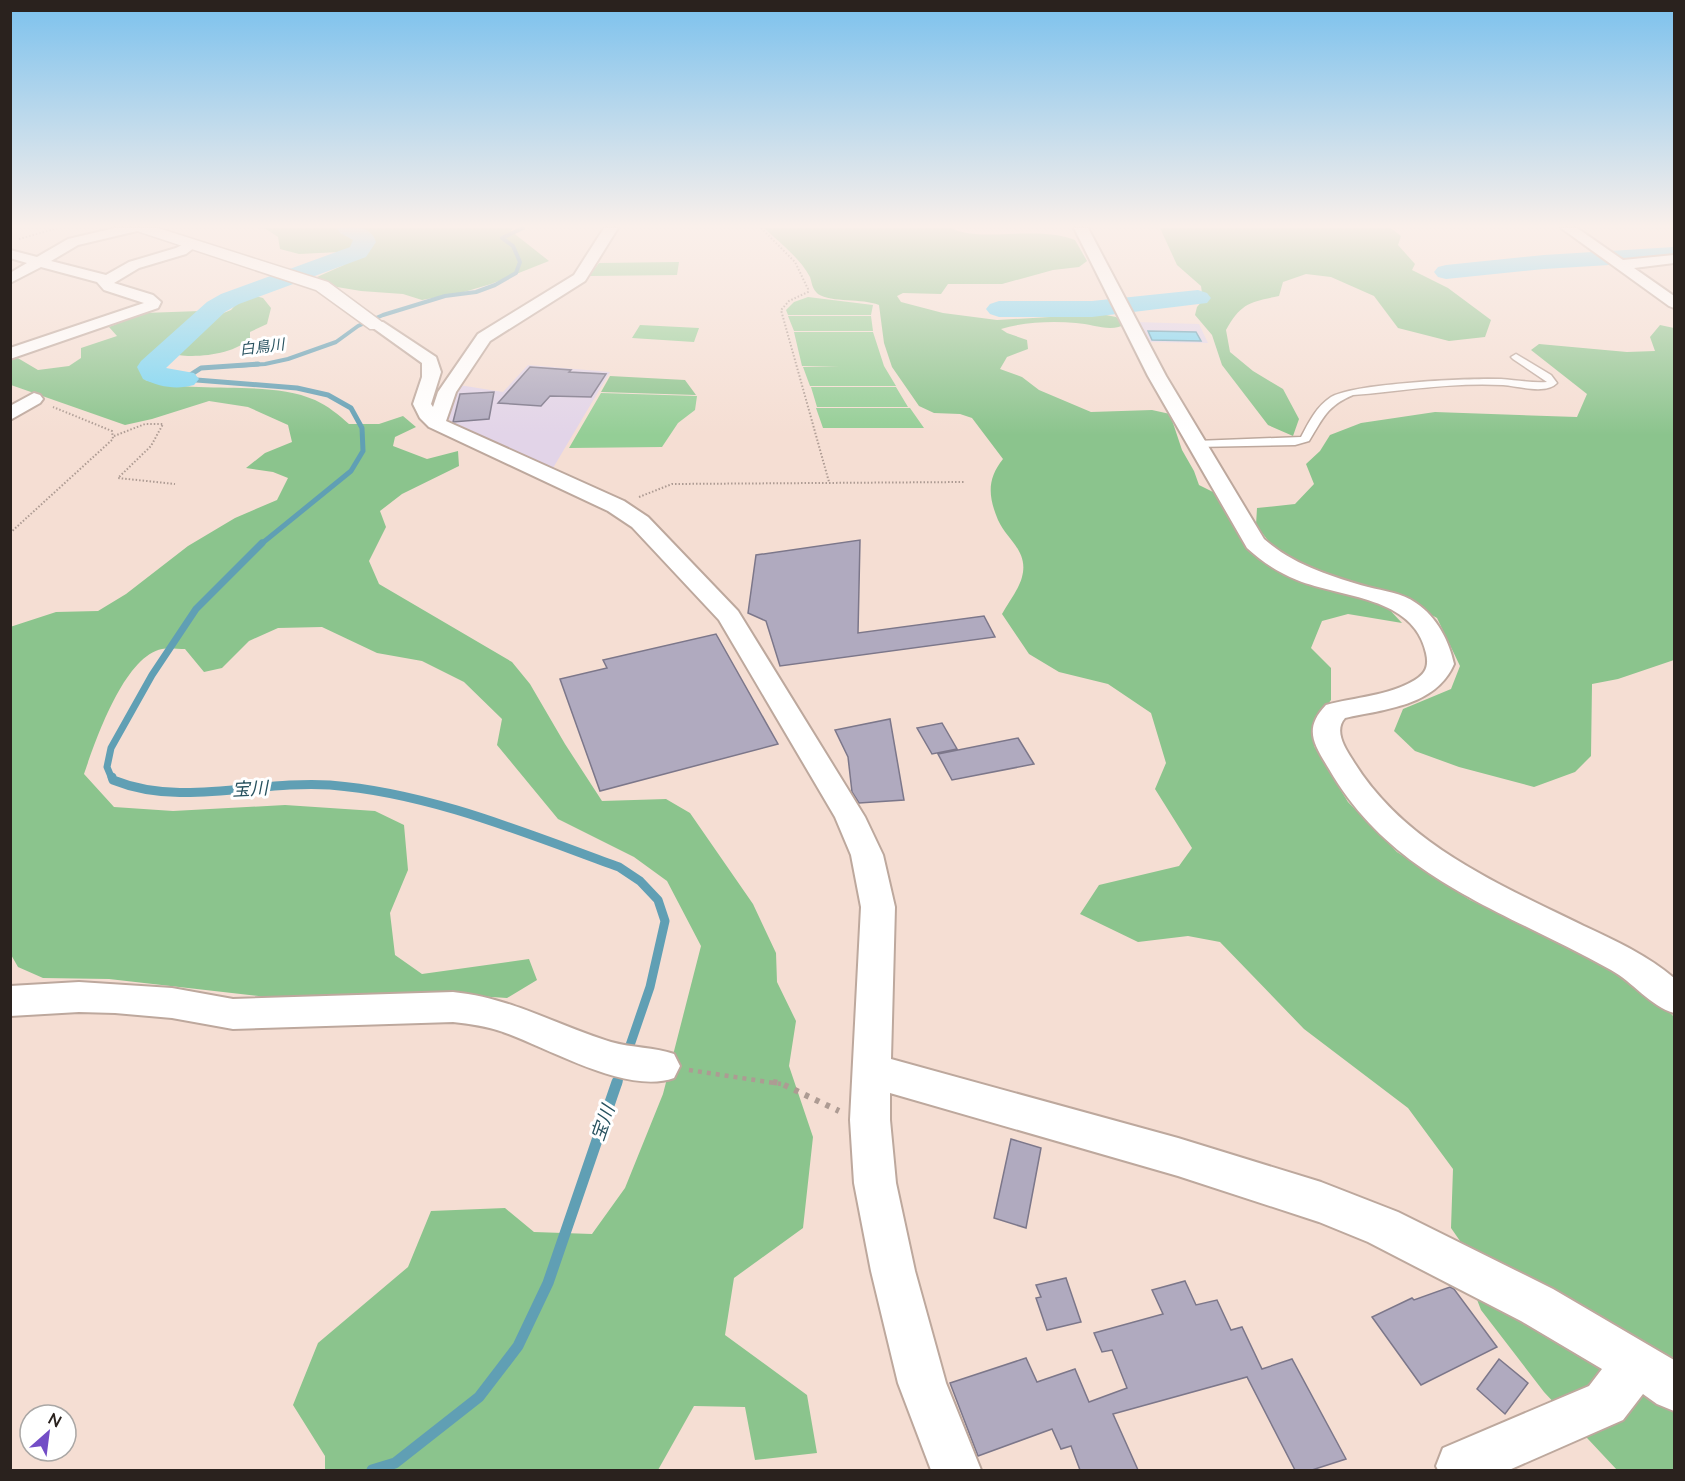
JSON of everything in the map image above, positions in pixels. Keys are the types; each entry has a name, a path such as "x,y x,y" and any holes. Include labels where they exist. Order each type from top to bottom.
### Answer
{"street":[{"path":"10,354 152,305 153,303 145,297"},
{"path":"339,297 430,361 433,375 422,404 427,414 436,423 616,506 640,522 729,616 850,818 867,855 878,907 870,1120 875,1183 893,1271 922,1383 956,1470"},
{"path":"436,423 447,392 484,338 549,297"},
{"path":"1116,297 1196,444 1247,532 1268,556 1304,575 1408,607 1425,624 1442,657 1439,674 1427,687 1336,711 1328,719 1325,733 1343,771 1357,793 1395,834 1440,866 1634,966 1674,998"},
{"path":"10,414 34,399"},
{"path":"10,1001 79,997 115,998 233,1014 453,1007 482,1010 510,1018 611,1059 661,1066"},
{"path":"873,1071 1178,1156 1321,1202 1383,1227 1516,1295 1656,1375"},
{"path":"1461,1466 1606,1403 1656,1375"}],"lane":[{"path":"1196,444 1295,442 1305,439 1319,413 1335,399 1351,392 1457,383 1501,382 1548,386 1552,383 1548,377 1516,357"}],"path":[{"path":"799,297 787,302 781,310 829,482"},
{"path":"34,399 104,428 114,436"},
{"path":"10,533 106,446 114,436 146,424 163,424 153,445 118,478 175,484"},
{"path":"616,506 672,484 965,482"},
{"path":"661,1066 780,1083 841,1112 870,1120"}],"shaded area":[{"path":"1135,322 1199,324 1208,343 1147,342"},
{"path":"528,365 610,372 553,468 456,426 448,416 448,409 459,385 503,392"}],"green space":[{"path":"247,297 260,297 271,308 267,324 250,332 250,339 236,348 212,354 155,355 141,367 145,380 187,386 276,390 296,394 324,405 349,424 379,424 403,416 416,427 395,437 393,446 427,459 458,451 459,466 402,494 380,511 386,527 369,561 379,584 512,662 530,684 602,801 666,799 690,813 753,904 776,953 777,982 796,1021 789,1066 813,1137 803,1228 734,1278 725,1335 807,1395 817,1453 755,1460 745,1407 694,1406 658,1470 325,1470 325,1456 293,1405 318,1343 408,1267 431,1211 505,1208 534,1232 592,1234 625,1188 663,1094 701,946 667,881 634,857 558,819 497,745 502,719 464,682 422,661 377,653 322,627 278,628 249,641 222,668 204,672 185,649 162,649 148,655 135,667 124,683 103,722 84,774 114,807 173,811 285,805 375,811 404,825 408,870 390,913 395,955 422,974 529,959 537,980 507,998 415,992 303,1001 109,979 43,978 18,967 10,953 10,627 56,612 98,611 126,594 188,546 235,518 277,500 288,478 273,472 246,468 265,453 292,442 288,425 248,407 209,401 125,425 11,385 11,359 16,357 38,370 69,366 81,358 81,348 117,336 109,327 144,313 200,311 221,314 231,310 240,300"},
{"path":"413,297 437,297 422,300"},
{"path":"809,297 873,305 871,315 788,315 786,310 794,302"},
{"path":"824,297 898,297 901,302 943,313 997,320 1101,314 1116,317 1126,324 1108,328 1048,322 1029,323 1001,329 1027,340 1028,349 1007,357 1000,369 1022,377 1039,390 1091,412 1152,410 1170,414 1182,450 1199,485 1217,494 1238,529 1265,564 1299,580 1362,596 1387,607 1402,623 1348,614 1322,621 1311,648 1331,668 1331,700 1318,717 1314,746 1348,802 1397,852 1470,900 1590,955 1659,1000 1674,1017 1674,1377 1467,1251 1451,1228 1453,1169 1408,1108 1304,1029 1220,942 1188,936 1138,942 1080,914 1099,885 1179,866 1192,848 1155,789 1166,763 1151,713 1108,684 1059,672 1029,654 1002,614 1018,586 1023,568 1020,553 998,520 992,503 992,481 1003,459 972,418 960,414 934,413 919,406 892,367 884,343 879,305"},
{"path":"1203,297 1274,297 1247,305 1231,321 1226,330 1230,352 1253,371 1283,389 1299,419 1293,436 1268,425 1222,365 1212,335 1195,315 1197,307"},
{"path":"1375,297 1460,297 1491,320 1485,337 1449,341 1398,328"},
{"path":"788,316 871,316 873,331 794,331"},
{"path":"640,325 699,328 694,342 632,338"},
{"path":"1660,325 1674,328 1674,660 1618,679 1592,684 1591,756 1575,772 1534,787 1459,767 1415,751 1394,731 1403,709 1451,689 1460,666 1437,618 1403,599 1323,575 1279,555 1256,525 1257,508 1295,504 1314,484 1306,464 1320,451 1330,435 1361,423 1435,412 1577,417 1587,394 1531,350 1539,344 1627,352 1655,351 1650,337"},
{"path":"794,332 873,332 884,366 896,386 810,386 803,367 839,366 802,366"},
{"path":"610,376 685,380 696,395 601,392"},
{"path":"811,387 896,387 908,407 817,407"},
{"path":"601,393 697,396 695,410 678,423 662,447 569,448"},
{"path":"816,408 910,408 924,428 823,428"},
{"path":"1493,1292 1674,1395 1674,1470 1617,1470 1544,1392 1481,1310 1476,1297"}],"water":[{"path":"1148,331 1196,332 1201,341 1152,340"}],"building":[{"path":"530,367 606,374 591,397 550,396 541,406 498,403"},
{"path":"494,392 489,419 453,422 460,394"},
{"path":"860,540 858,633 984,616 995,637 780,666 766,621 748,613 756,555"},
{"path":"716,634 778,744 600,791 560,679 607,668 603,660"},
{"path":"890,719 904,800 859,803 852,792 848,757 835,730"},
{"path":"942,723 957,749 932,754 917,728"},
{"path":"1018,738 1034,764 952,780 938,754"},
{"path":"1011,1139 1041,1148 1026,1228 994,1218"},
{"path":"1066,1278 1081,1322 1047,1330 1036,1298 1041,1297 1036,1285"},
{"path":"1185,1281 1196,1305 1217,1300 1231,1330 1242,1327 1262,1369 1292,1359 1346,1459 1312,1470 1295,1470 1247,1377 1113,1414 1138,1470 1080,1470 1071,1446 1061,1449 1052,1429 978,1456 950,1383 1026,1358 1037,1382 1075,1369 1089,1402 1127,1388 1112,1350 1102,1352 1094,1333 1163,1314 1152,1290"},
{"path":"1450,1287 1454,1289 1497,1347 1421,1385 1372,1317 1412,1298 1414,1300"},
{"path":"1499,1359 1528,1383 1505,1414 1477,1389"}],"waterway":[{"name":"宝川","path":"184,379 164,378 153,373 151,367 216,307 235,297"},
{"name":"白鳥川","path":"234,366 265,364 288,359 336,342 358,326 383,315 441,297"},
{"path":"999,309 1092,309 1198,298"},
{"name":"宝川","path":"258,364 201,368 184,379 297,388 328,395 351,408 362,428 363,451 351,471 260,545"},
{"name":"宝川","path":"112,779 107,767 111,748 152,675 196,609 260,545"},
{"name":"宝川","path":"112,777 113,780 139,788 166,792 193,793 303,784 367,789 441,805 477,816 619,867 640,881 658,900 665,921 650,987 627,1054"},
{"name":"宝川","path":"617,1084 622,1068"},
{"name":"宝川","path":"372,1470 395,1463 479,1397 518,1346 548,1283 617,1082"}]}
